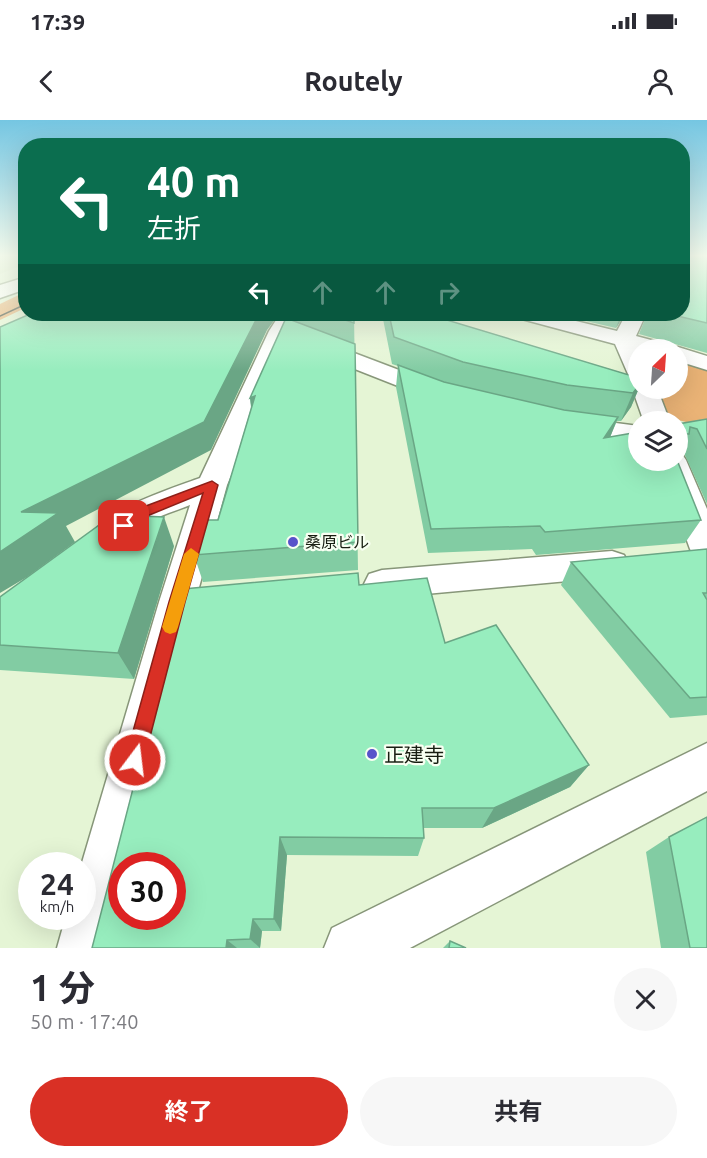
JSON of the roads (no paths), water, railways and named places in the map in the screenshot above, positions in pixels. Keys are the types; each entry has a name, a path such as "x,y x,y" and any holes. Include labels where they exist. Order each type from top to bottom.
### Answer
{"street":[{"path":"554,321 628,339"},
{"path":"628,348 624,338 632,321"},
{"path":"85,948 195,600 212,485 285,322 460,401"},
{"path":"688,357 707,363"},
{"path":"546,420 628,432"},
{"path":"676,471 707,549"},
{"path":"76,563 142,512 212,485"},
{"path":"354,586 707,556"},
{"path":"352,948 707,766"}],"tram line":[{"path":"0,316 18,308"}],"place":[{"name":"桑原ビル","path":"293,542"},
{"name":"正建寺","path":"372,754"}]}
